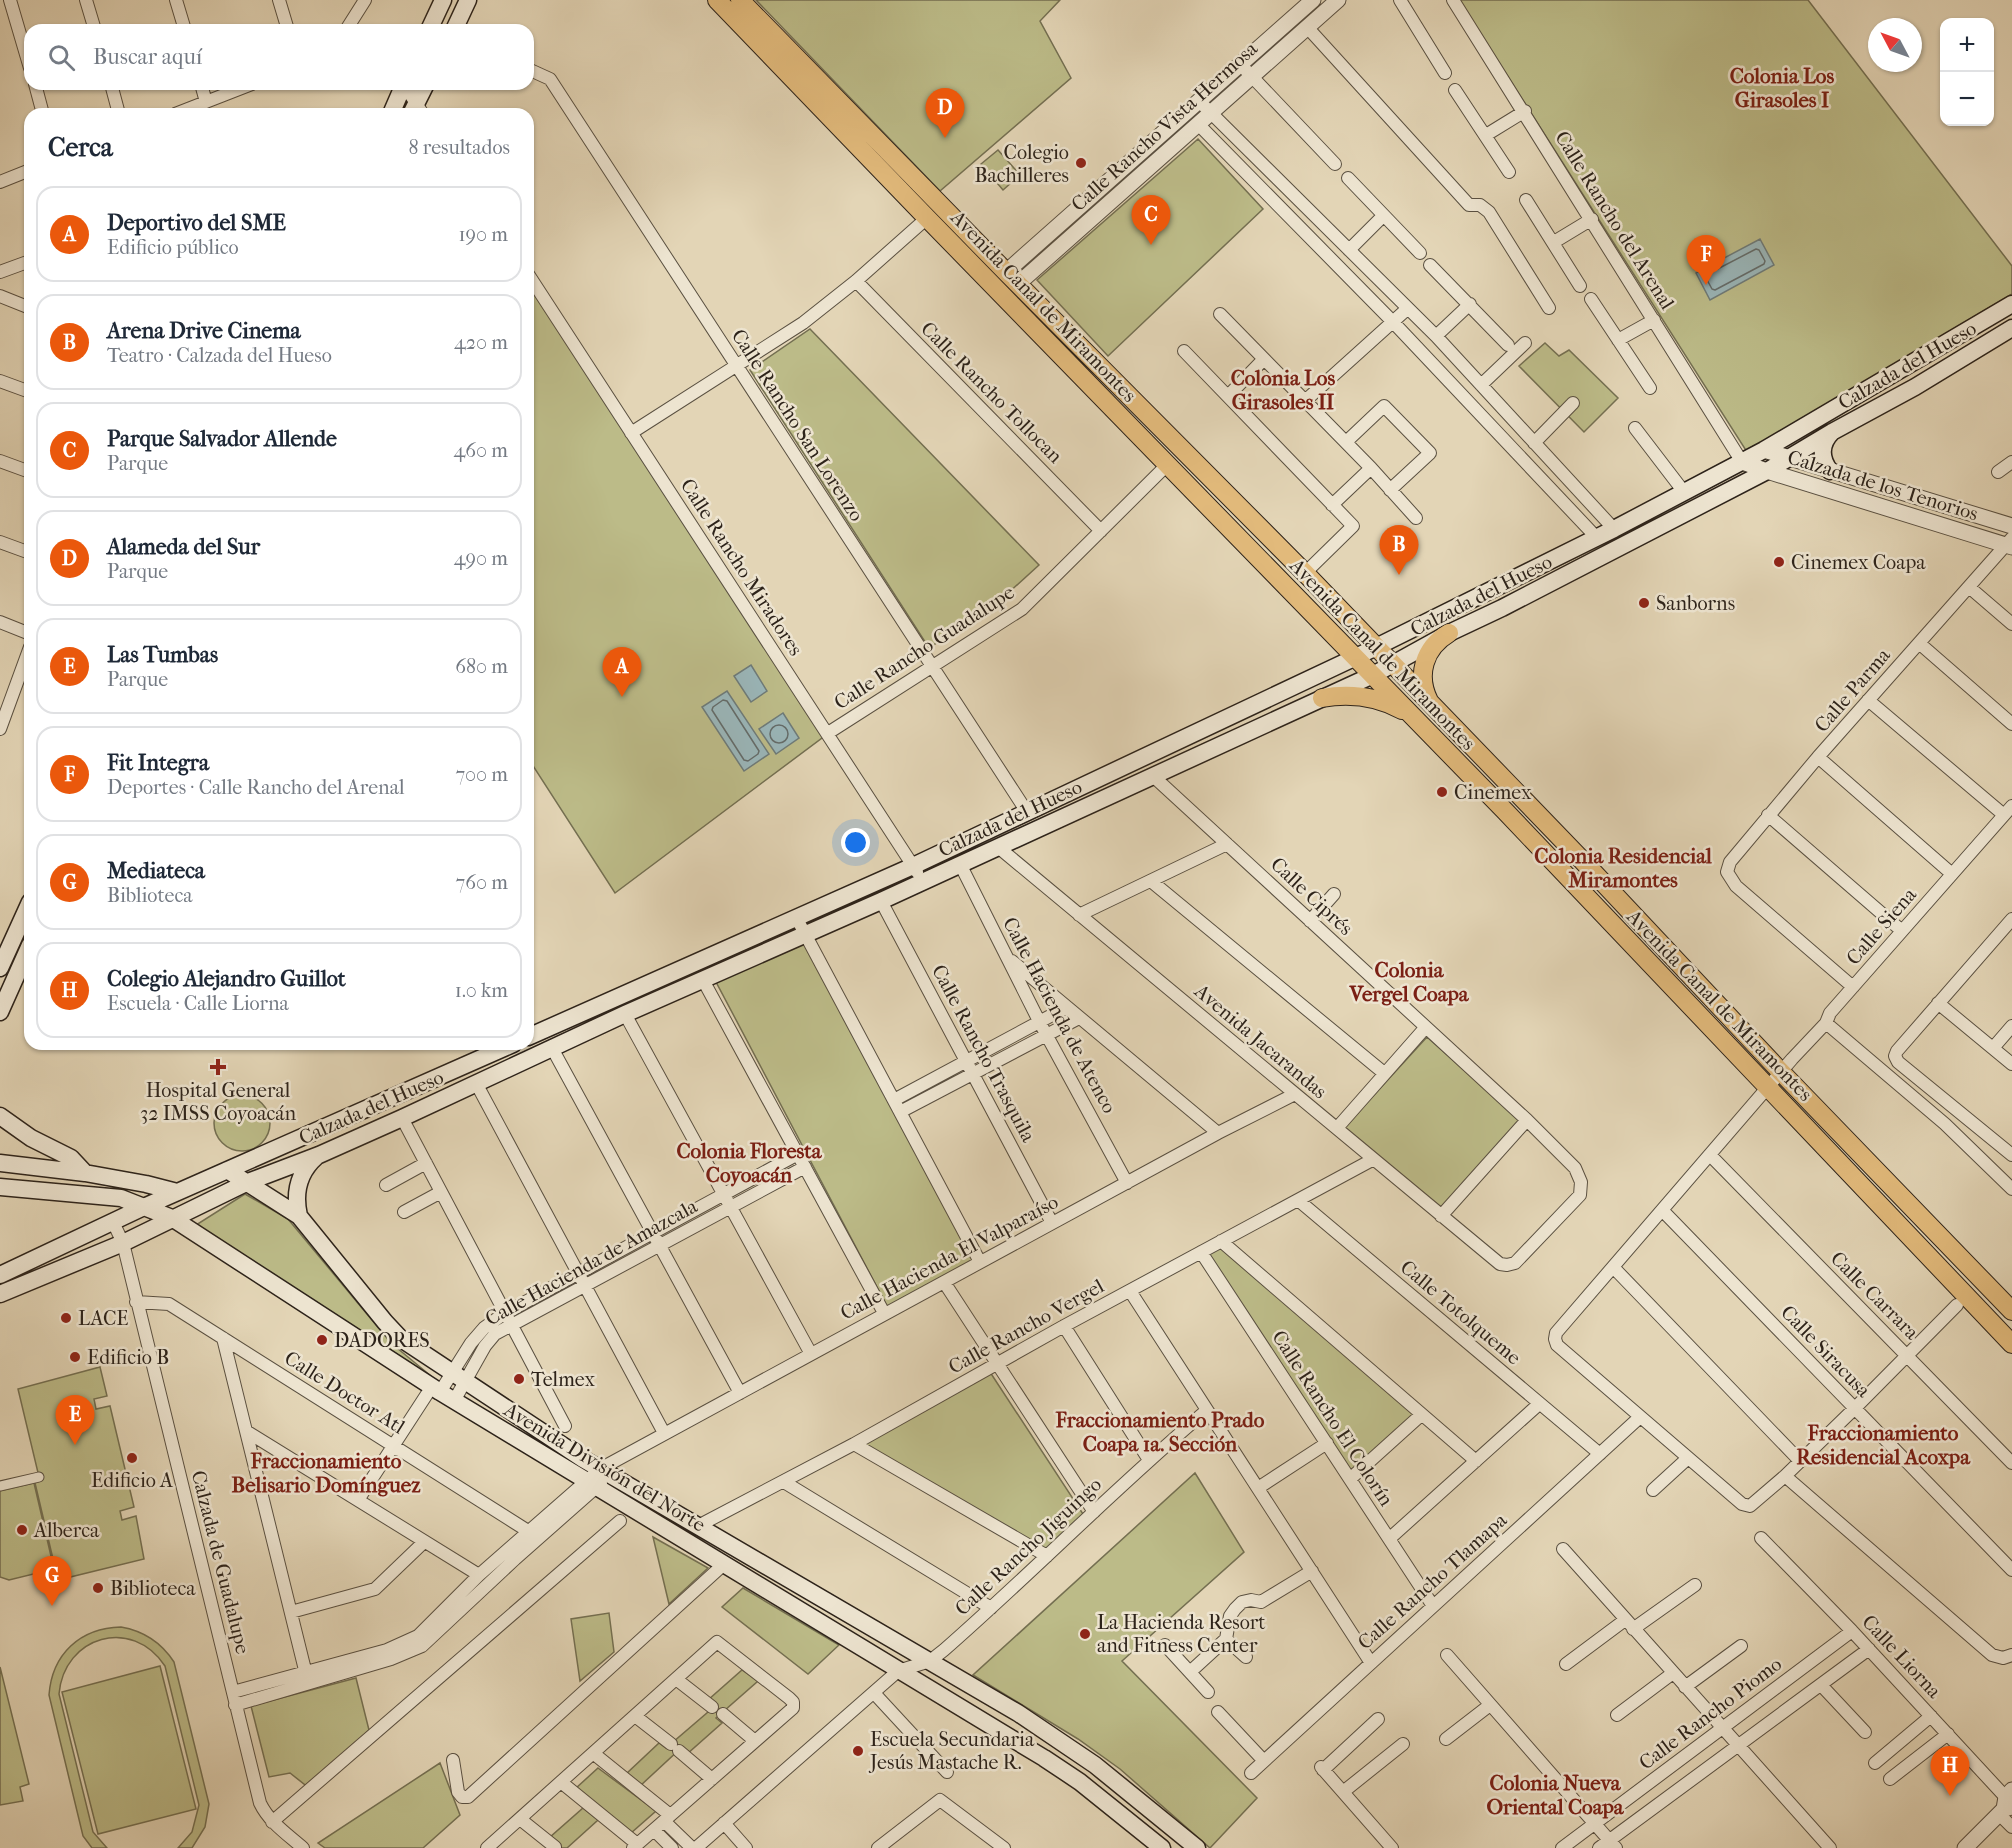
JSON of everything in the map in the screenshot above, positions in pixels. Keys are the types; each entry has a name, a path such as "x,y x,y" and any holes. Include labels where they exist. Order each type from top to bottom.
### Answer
{"main road":[{"path":"432,24 444,0"},
{"path":"444,0 448,24"},
{"path":"455,24 468,0"},
{"name":"Avenida Canal de Miramontes","path":"717,0 1356,657 2012,1344"},
{"name":"Avenida Canal de Miramontes","path":"740,0 1305,573 1579,856 1781,1072 2012,1311"},
{"path":"394,108 401,90"},
{"path":"418,108 424,90"},
{"name":"Calzada del Hueso","path":"534,1034 913,866 1356,657 1597,538 1764,450 2012,304"},
{"name":"Calzada del Hueso","path":"0,1294 126,1241 248,1182 319,1155 402,1118 625,1014 923,882 1373,675 1449,633 1767,471 2012,328"},
{"path":"1830,471 1824,461 1822,450 1825,440 1832,432"},
{"path":"1432,705 1423,686 1424,662 1436,642 1449,633"},
{"path":"1322,698 1348,695 1374,699 1405,712 1423,727"},
{"path":"0,968 24,915"},
{"path":"0,1012 24,958"},
{"name":"Calzada del Hueso","path":"0,1275 177,1192 499,1050"},
{"path":"0,1116 31,1138 71,1158 85,1173"},
{"path":"299,1216 296,1200 298,1184 306,1168 319,1155"},
{"path":"0,1163 85,1173 177,1192"},
{"name":"Avenida División del Norte","path":"228,1170 299,1216 400,1338 605,1472 1018,1713 1095,1765 1197,1848"},
{"name":"Avenida División del Norte","path":"0,1187 121,1198 172,1218 440,1395 592,1484 1044,1758 1098,1796 1153,1845"},
{"path":"1080,1782 1093,1779 1096,1772 1095,1765"},
{"path":"1098,1796 1098,1785 1103,1779 1110,1778"}],"street":[{"path":"10,0 24,48"},
{"path":"86,0 93,24"},
{"path":"176,0 183,24"},
{"path":"279,0 286,24"},
{"path":"350,24 365,0"},
{"name":"Calle Rancho Vista Hermosa","path":"1012,278 1199,101 1313,0"},
{"name":"Calle Rancho Vista Hermosa","path":"1012,278 1199,125 1338,0"},
{"path":"1400,0 1445,73"},
{"name":"Calle Rancho del Arenal","path":"1454,0 1742,462"},
{"path":"1307,27 1469,205 1480,206 1489,212 1549,308"},
{"path":"1240,64 1335,164"},
{"name":"Calle Rancho San Lorenzo","path":"534,72 550,80 1027,812"},
{"path":"37,90 42,108"},
{"path":"113,90 117,108"},
{"path":"203,90 206,102"},
{"path":"190,108 237,90"},
{"path":"407,90 416,108"},
{"path":"1455,90 1509,172"},
{"path":"1199,101 1436,336 1614,529"},
{"path":"1486,135 1525,111"},
{"path":"1199,125 1393,322 1597,538"},
{"path":"0,182 24,172"},
{"path":"1348,178 1420,253"},
{"path":"1526,200 1580,286"},
{"path":"1297,224 1310,212"},
{"path":"1349,250 1383,216"},
{"path":"631,433 803,323 856,281 927,218"},
{"path":"1554,242 1592,219"},
{"path":"0,272 24,263"},
{"path":"1430,265 1508,345"},
{"name":"Calle Rancho Tollocan","path":"856,281 1101,531"},
{"name":"Calle Rancho Miradores","path":"534,283 923,882"},
{"path":"0,296 24,306"},
{"path":"1591,299 1650,388"},
{"path":"1436,336 1470,304"},
{"path":"1306,400 1407,309"},
{"path":"1220,314 1346,441 1416,518"},
{"path":"1618,340 1654,320"},
{"path":"1481,385 1526,343"},
{"path":"1184,351 1353,526 1305,573"},
{"path":"1228,396 1264,359"},
{"path":"0,381 24,390"},
{"path":"1534,442 1573,403"},
{"path":"1346,441 1384,406 1430,453 1390,490"},
{"path":"1498,433 1513,420"},
{"path":"1635,428 1684,492"},
{"name":"Calzada de los Tenorios","path":"1764,450 2012,526"},
{"path":"0,461 24,470"},
{"name":"Calzada de los Tenorios","path":"1742,462 2010,543"},
{"path":"1998,472 2012,462"},
{"name":"Calle Rancho Guadalupe","path":"828,733 931,665 1022,609 1168,464"},
{"path":"1332,505 1371,468"},
{"path":"0,542 24,551"},
{"name":"Calle Parma","path":"1853,987 1736,886 1727,872 1730,862 1868,700 2010,543"},
{"path":"1969,586 2012,624"},
{"path":"0,622 24,632"},
{"path":"1919,643 2012,724"},
{"path":"0,729 4,704 24,660"},
{"path":"1868,700 2008,811"},
{"path":"1818,757 1952,874"},
{"name":"Calle Ciprés","path":"1154,776 1527,1120 1575,1168 1581,1182 1580,1195 1515,1263 1500,1264"},
{"name":"Calle Siena","path":"1640,1417 1557,1345 1556,1333 1767,1087 1826,1023 1830,1013 2008,811"},
{"path":"1768,815 1902,931"},
{"path":"1079,915 1227,844"},
{"name":"Avenida Jacarandas","path":"998,847 1500,1264"},
{"name":"Calle Hacienda de Atenco","path":"960,864 1046,1035 1127,1183"},
{"path":"1151,880 1384,1073"},
{"path":"1310,921 1334,894"},
{"name":"Calle Rancho Trasquila","path":"881,901 1052,1223"},
{"path":"796,917 980,1262"},
{"path":"2012,918 1895,1056 1898,1062 2012,1155"},
{"path":"1006,957 1218,1133"},
{"path":"703,980 884,1313"},
{"path":"1938,1003 2012,1064"},
{"path":"900,1112 1067,1008"},
{"path":"625,1014 811,1354"},
{"path":"894,1100 1046,1035 1079,1018"},
{"path":"1826,1023 1944,1124 2012,1189"},
{"path":"1993,1048 2012,1026"},
{"path":"1337,1128 1425,1028"},
{"path":"552,1048 740,1393"},
{"path":"476,1083 664,1433"},
{"name":"Calle Hacienda El Valparaíso","path":"592,1484 623,1456 664,1433 1218,1133 1295,1094"},
{"path":"402,1118 566,1426"},
{"path":"1441,1216 1527,1120"},
{"name":"Calle Hacienda de Amazcala","path":"459,1378 484,1328 505,1313 798,1154"},
{"name":"Calle Carrara","path":"1710,1155 2012,1463"},
{"name":"Calle Rancho Vergel","path":"698,1526 854,1444 1064,1326 1372,1160"},
{"path":"386,1185 426,1163"},
{"name":"Calle Hacienda de Amazcala","path":"358,1500 393,1446 459,1378 490,1338 805,1167"},
{"path":"404,1212 441,1191"},
{"name":"Calle Totolqueme","path":"1298,1200 1600,1454"},
{"name":"Calle Siracusa","path":"1662,1210 2012,1570"},
{"name":"Calzada de Guadalupe","path":"117,1221 126,1241 136,1302 260,1803 272,1822 303,1848"},
{"path":"1221,1241 1476,1461"},
{"name":"Calle Rancho El Colorín","path":"1201,1252 1433,1606"},
{"path":"1613,1267 1800,1461"},
{"path":"944,1282 1094,1512"},
{"path":"1130,1291 1371,1663"},
{"name":"Calle Doctor Atl","path":"136,1302 169,1304 528,1531"},
{"path":"1640,1417 1742,1504 1750,1506 1785,1476 1957,1305"},
{"path":"1064,1326 1149,1460"},
{"path":"223,1338 308,1678"},
{"path":"1389,1539 1539,1404"},
{"name":"Calle Rancho Jiguingo","path":"930,1661 991,1608 1149,1460 1207,1410"},
{"path":"1350,1479 1421,1415"},
{"name":"Calle Rancho Tlamapa","path":"1251,1773 1640,1417"},
{"path":"246,1431 479,1575"},
{"path":"1258,1488 1327,1443"},
{"path":"854,1444 1047,1556"},
{"path":"1653,1490 1688,1458"},
{"path":"1785,1476 1992,1655 2003,1658 2012,1655"},
{"path":"0,1486 39,1477"},
{"path":"784,1482 991,1608"},
{"path":"232,1692 391,1659 422,1646 510,1555 592,1484"},
{"path":"236,1705 387,1650 418,1636 479,1575 510,1555 528,1531 592,1484"},
{"path":"272,1822 620,1521"},
{"name":"Calle Liorna","path":"1761,1538 1869,1649 2008,1803 2012,1827"},
{"path":"291,1612 375,1589 424,1542"},
{"path":"1563,1549 1830,1848"},
{"path":"453,1760 458,1792 462,1797 468,1797 724,1564"},
{"path":"1190,1672 1226,1639 1230,1616 1242,1602 1251,1600 1261,1602 1312,1571"},
{"path":"1566,1664 1695,1585"},
{"name":"Calle Rancho Piomo","path":"1562,1848 1852,1631"},
{"path":"1226,1639 1246,1657"},
{"path":"487,1848 717,1642 793,1702 793,1708 635,1846 561,1782"},
{"path":"1165,1645 1208,1692"},
{"path":"1685,1687 1741,1646"},
{"path":"1447,1655 1594,1824 1608,1846 1869,1649"},
{"path":"593,1753 667,1818 694,1848 898,1671 930,1661"},
{"path":"1617,1715 1673,1673"},
{"path":"676,1679 712,1707"},
{"path":"1821,1685 1865,1732"},
{"path":"874,1692 947,1772"},
{"path":"1446,1739 1490,1705"},
{"path":"1218,1712 1264,1761"},
{"path":"723,1714 755,1741"},
{"path":"635,1716 712,1779"},
{"path":"1875,1763 1931,1716"},
{"path":"1378,1719 1322,1768 1392,1848"},
{"path":"1890,1779 1948,1734"},
{"path":"1343,1792 1403,1744"},
{"path":"878,1848 940,1800 1004,1848"},
{"path":"1965,1848 2008,1803"},
{"path":"520,1819 555,1846"},
{"path":"724,1823 746,1848"},
{"path":"654,1830 672,1848"}],"shaded area":[{"path":"756,0 1060,0 1040,21 1071,78 940,191"},
{"path":"1459,0 1808,0 2012,266 2012,294 1747,452"},
{"path":"1198,139 1263,209 1108,356 1037,280"},
{"path":"998,150 1020,175 1003,190 981,164"},
{"path":"534,293 826,735 615,893 534,767"},
{"path":"810,329 1039,565 995,605 929,648 750,370"},
{"path":"1545,343 1559,356 1569,350 1618,398 1584,432 1519,366"},
{"path":"806,941 974,1260 888,1308 715,980"},
{"path":"1427,1037 1520,1120 1438,1212 1341,1131"},
{"path":"242,1095 253,1097 262,1103 268,1112 270,1123 268,1134 262,1143 253,1149 242,1151 231,1149 222,1143 216,1134 214,1123 216,1112 222,1103 231,1097"},
{"path":"245,1194 288,1219 391,1343 431,1376 196,1225"},
{"path":"1223,1245 1417,1415 1350,1476 1205,1256"},
{"path":"100,1367 107,1396 94,1399 96,1409 110,1406 134,1507 120,1511 122,1520 136,1516 144,1559 58,1580 35,1483 40,1481 18,1389"},
{"path":"988,1369 1085,1517 1045,1550 861,1445"},
{"name":"La Hacienda Resort and Fitness Center","path":"1195,1473 1244,1552 1122,1661 1257,1798 1210,1848 1120,1769 1078,1739 973,1675"},
{"name":"Alberca","path":"34,1483 54,1569 9,1580 0,1577 0,1491"},
{"path":"653,1537 708,1568 669,1604"},
{"path":"743,1588 839,1645 808,1674 722,1607"},
{"path":"609,1613 614,1652 580,1681 571,1619"},
{"path":"121,1627 137,1631 151,1639 174,1662 209,1804 205,1827 192,1848 178,1848 192,1832 199,1805 165,1666 151,1650 135,1641 118,1638 102,1640 86,1646 73,1658 64,1674 59,1694 93,1832 107,1848 92,1848 83,1836 49,1695 51,1680 62,1656 81,1638 93,1632"},
{"path":"160,1666 196,1809 98,1834 62,1692"},
{"path":"0,1667 29,1784 20,1787 23,1801 0,1805"},
{"path":"742,1670 758,1681 716,1718 722,1723 687,1754 680,1749 640,1786 626,1774 659,1743 666,1748 715,1706 708,1700"},
{"path":"356,1678 369,1730 309,1788 290,1773 269,1777 251,1706"},
{"path":"440,1763 460,1815 423,1848 325,1848 318,1843"},
{"path":"598,1768 656,1811 631,1833 575,1789"},
{"path":"583,1808 598,1820 567,1848 554,1848 549,1838"}],"water":[{"path":"1760,239 1774,265 1710,300 1696,273"},
{"path":"751,665 767,691 751,702 734,676"},
{"path":"727,691 769,754 744,771 702,707"},
{"path":"783,713 799,738 776,754 759,729"}],"place":[{"name":"Alameda del Sur","path":"945,138"},
{"name":"Colegio Bachilleres","path":"1081,163"},
{"name":"Parque Salvador Allende","path":"1151,245"},
{"name":"Fit Integra","path":"1706,285"},
{"name":"Cinemex Coapa","path":"1779,562"},
{"name":"Arena Drive Cinema","path":"1399,575"},
{"name":"Sanborns","path":"1644,603"},
{"name":"Deportivo del SME","path":"622,697"},
{"name":"Cinemex","path":"1442,792"},
{"name":"Hospital General 32 IMSS Coyoacán","path":"218,1067"},
{"name":"LACE","path":"66,1318"},
{"name":"DADORES","path":"322,1340"},
{"name":"Edificio B","path":"75,1357"},
{"name":"Telmex","path":"519,1379"},
{"name":"Las Tumbas","path":"75,1445"},
{"name":"Edificio A","path":"132,1458"},
{"name":"Alberca","path":"22,1530"},
{"name":"Biblioteca","path":"98,1588"},
{"name":"Mediateca","path":"52,1606"},
{"name":"La Hacienda Resort and Fitness Center","path":"1085,1634"},
{"name":"Escuela Secundaria Jesús Mastache R.","path":"858,1751"},
{"name":"Colegio Alejandro Guillot","path":"1950,1796"}],"district":[{"name":"Colonia Los Girasoles I","path":"1782,88"},
{"name":"Colonia Los Girasoles II","path":"1283,390"},
{"name":"Colonia Residencial Miramontes","path":"1623,868"},
{"name":"Colonia Vergel Coapa","path":"1409,982"},
{"name":"Colonia Floresta Coyoacán","path":"749,1163"},
{"name":"Fraccionamiento Prado Coapa 1a. Sección","path":"1160,1432"},
{"name":"Fraccionamiento Residencial Acoxpa","path":"1883,1445"},
{"name":"Fraccionamiento Belisario Domínguez","path":"326,1473"},
{"name":"Colonia Nueva Oriental Coapa","path":"1555,1795"}]}
